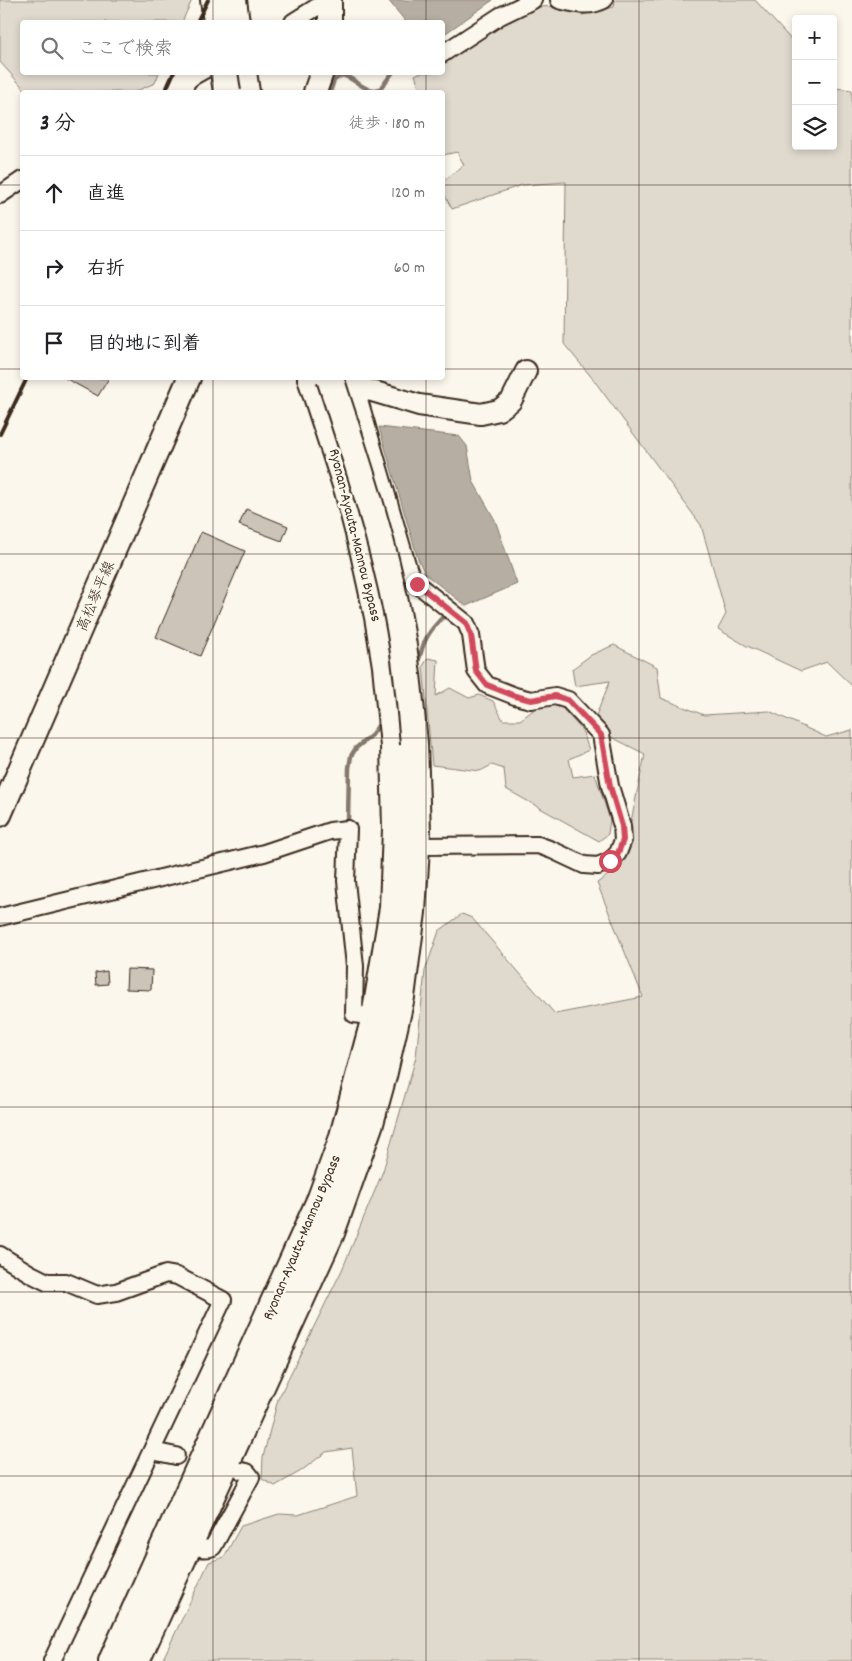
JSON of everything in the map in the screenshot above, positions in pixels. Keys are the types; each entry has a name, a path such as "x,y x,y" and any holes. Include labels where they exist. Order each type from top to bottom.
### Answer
{"highway":[{"path":"214,0 217,20"},
{"path":"233,0 236,20"},
{"path":"224,75 227,90"},
{"path":"243,75 246,90"},
{"name":"Ryonan-Ayauta-Mannou Bypass","path":"112,1661 180,1538 331,1233 370,1123 401,997 412,912 416,846 404,745 386,666 378,617 364,553 348,491 312,380"},
{"name":"Ryonan-Ayauta-Mannou Bypass","path":"136,1661 180,1538 321,1198 342,1140 375,1017 393,908 396,829 404,745 406,663 398,613 383,550 366,488 331,380"}],"main road":[{"path":"329,0 330,20"},
{"path":"315,90 321,75"},
{"name":"高松琴平線","path":"0,815 188,380"}],"street":[{"path":"296,20 329,0"},
{"path":"445,52 500,16 534,0"},
{"path":"559,0 595,5 604,0"},
{"path":"206,90 227,75"},
{"path":"0,195 20,181"},
{"path":"326,380 355,386 419,405 481,414 499,410 511,401 526,371"},
{"path":"355,386 409,571 417,584 466,623 471,635 476,671 487,685 531,700 555,696 568,700 601,735 610,786 622,826 623,840 618,853 610,861 598,866 584,865 538,845 416,846"},
{"path":"0,917 264,853 330,831 348,829 346,881 355,966 354,1014 375,1017"},
{"path":"0,1255 47,1282 66,1282 97,1295 116,1292 166,1274 177,1276 223,1300 52,1661"},
{"path":"152,1451 176,1456"},
{"path":"180,1538 201,1549 213,1547 251,1476 247,1472 242,1471"}],"shaded area":[{"path":"0,0 192,0 183,20 20,20 20,75 158,75 155,83 139,90 25,90 0,62"},
{"path":"388,0 493,0 445,34 445,20 404,20"},
{"path":"615,0 755,0 792,41 792,150 837,150 837,88 852,90 852,686 827,662 801,671 745,645 718,629 726,614 701,525 593,379 564,344 566,182 522,185 452,209 445,196 445,179 464,165 457,152 445,155 445,90 420,90 415,75 445,75 445,58 497,27 538,7 561,6 582,15 614,7"},
{"path":"379,427 459,436 467,446 473,481 495,520 517,584 466,606 425,574 418,559"},
{"path":"614,645 657,667 661,698 704,715 769,711 826,737 852,730 852,1661 162,1661 209,1562 224,1557 241,1526 279,1514 298,1515 357,1496 352,1448 326,1452 301,1471 275,1486 262,1479 263,1457 278,1399 342,1270 383,1171 416,1057 425,971 439,931 462,914 472,918 555,1014 643,997 597,883 622,865 645,754 607,735 595,718 610,681 575,686 572,669 591,655"},
{"path":"428,658 438,660 436,696 450,688 469,698 479,695 493,701 503,720 520,720 544,702 562,708 582,730 589,750 569,759 573,777 595,774 610,820 608,834 599,841 506,789 504,769 492,765 480,771 432,765 423,666"}],"building":[{"path":"69,380 108,380 98,396"},
{"path":"246,509 288,526 282,541 239,525"},
{"path":"201,532 245,551 200,656 156,637"},
{"path":"127,969 152,970 151,990 126,989"},
{"path":"107,971 108,984 96,985 95,973"}],"waterway":[{"path":"331,90 334,80 342,75"},
{"path":"342,75 370,90"},
{"path":"376,90 381,88 391,75"},
{"path":"416,666 428,635 446,613"},
{"path":"343,822 348,821 351,756 356,748 372,735 381,721"}],"railway":[{"path":"198,20 208,0"},
{"path":"166,90 173,75"},
{"path":"0,434 26,380"}],"route":[{"path":"417,584 466,623 471,635 476,671 487,685 531,700 555,696 568,700 601,735 610,786 622,826 623,840 618,853 610,861"}]}
